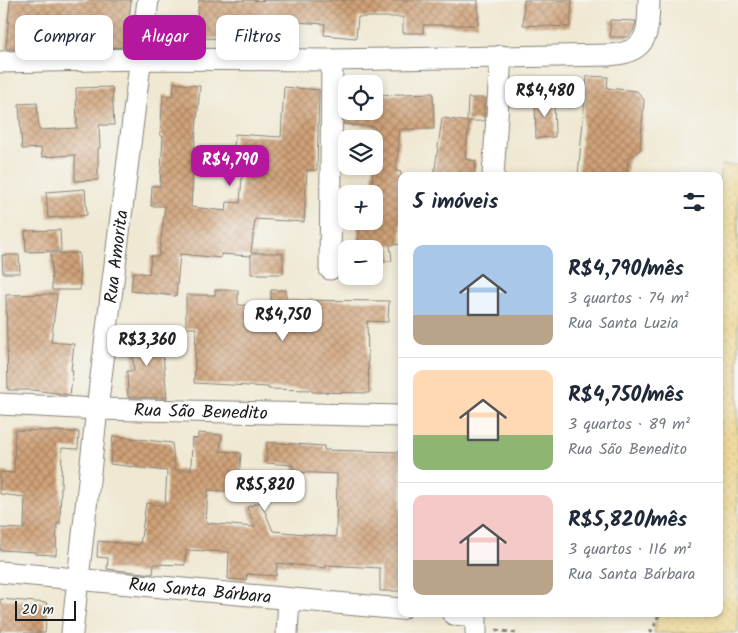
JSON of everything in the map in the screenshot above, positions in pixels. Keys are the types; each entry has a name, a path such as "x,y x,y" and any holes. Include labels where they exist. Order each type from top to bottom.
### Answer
{"street":[{"name":"Rua Amorita","path":"146,15 148,0"},
{"path":"206,59 332,60 610,55 630,51 643,42 647,29 649,0"},
{"path":"493,172 501,56"},
{"path":"0,62 123,59"},
{"name":"Rua Amorita","path":"72,633 141,60"},
{"path":"330,269 332,60"},
{"name":"Rua São Benedito","path":"0,404 98,409 398,416"},
{"name":"Rua Santa Bárbara","path":"0,572 398,609"},
{"path":"287,633 289,600"},
{"path":"460,617 476,624"}],"path":[{"path":"650,633 658,617"}],"sand":[{"path":"721,165 738,165 738,633 654,633 657,617 723,617 723,172 720,172"}],"building":[{"path":"10,0 131,0 129,15 123,15 123,47 113,47 113,15 15,15 15,49 6,49"},
{"path":"199,0 478,0 478,25 423,25 423,33 403,33 403,17 358,17 356,38 324,35 325,24 299,22 299,15 216,15 216,38 206,38 206,15 197,15"},
{"path":"524,0 572,0 570,27 523,25"},
{"path":"610,20 636,21 633,31 628,37 610,37"},
{"path":"587,76 608,77 607,88 637,91 644,100 640,150 628,159 627,172 578,172"},
{"path":"174,83 200,86 191,207 226,211 227,202 240,203 243,163 233,163 235,134 281,137 284,87 319,90 317,170 307,170 304,222 255,219 251,253 283,253 283,274 251,274 251,256 221,254 221,258 180,254 176,296 131,291 133,272 149,274 151,256 159,256 165,206 151,206 152,186 160,186 163,136 160,136 163,95 173,96"},
{"path":"112,87 114,125 99,125 98,180 75,181 75,155 42,157 41,148 22,149 19,104 37,103 39,130 77,128 76,88"},
{"path":"433,93 434,129 400,129 396,171 401,172 398,172 398,244 390,245 392,261 383,261 383,240 359,240 358,230 383,230 383,185 372,185 373,175 383,175 383,130 375,130 375,127 344,124 344,120 383,120 383,95"},
{"path":"468,98 484,98 484,121 467,121"},
{"path":"554,99 555,137 536,138 535,100"},
{"path":"442,118 469,122 465,159 476,161 475,172 435,172"},
{"path":"85,189 87,215 48,218 46,192"},
{"path":"60,230 61,251 26,252 25,231"},
{"path":"51,253 79,253 80,290 52,290"},
{"path":"2,255 19,255 20,273 3,273"},
{"path":"215,290 238,290 238,305 271,306 271,290 286,290 286,300 389,301 388,322 367,321 369,393 312,392 312,390 268,389 268,387 194,383 196,328 186,328 186,295 215,295"},
{"path":"57,294 51,342 74,344 70,395 33,390 8,390 6,295"},
{"path":"152,328 153,343 162,343 167,398 128,397 127,371 134,371 130,330"},
{"path":"15,430 79,432 78,449 62,448 60,523 57,523 56,555 0,550 0,528 24,529 25,497 0,494 0,472 14,473"},
{"path":"198,433 222,435 220,451 241,453 238,492 208,490 206,523 255,527 247,507 261,502 273,531 336,537 337,474 293,472 293,465 266,463 267,442 324,446 324,450 398,452 398,591 380,591 380,568 326,565 326,568 277,563 276,576 247,574 246,580 228,579 229,552 186,550 185,565 154,564 153,574 107,569 108,558 97,557 98,541 140,545 146,503 165,506 167,471 110,464 113,436 172,443 175,470 191,470 192,438 198,439"},
{"path":"0,599 47,603 45,633 0,633"}]}
